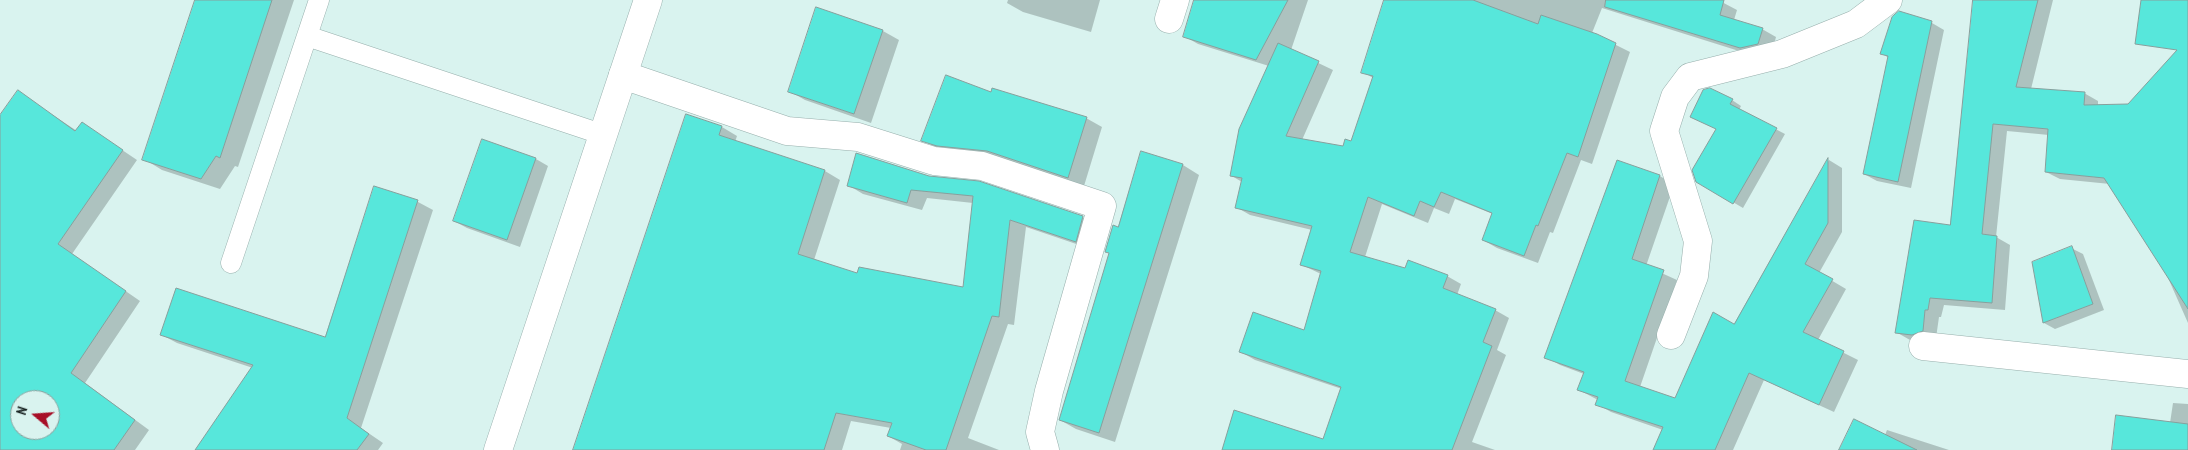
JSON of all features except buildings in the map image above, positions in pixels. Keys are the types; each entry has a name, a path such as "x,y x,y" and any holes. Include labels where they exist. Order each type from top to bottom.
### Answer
{"street":[{"path":"498,450 648,0"},
{"path":"1671,335 1694,276 1698,240 1664,131 1675,97 1690,77 1782,54 1856,24 1888,0"},
{"path":"623,75 787,131 858,137 934,161 982,166 1102,206 1049,392 1040,432 1045,450"},
{"path":"1923,346 2188,374"}],"lane":[{"path":"231,263 319,0"},
{"path":"307,36 604,135"}]}
